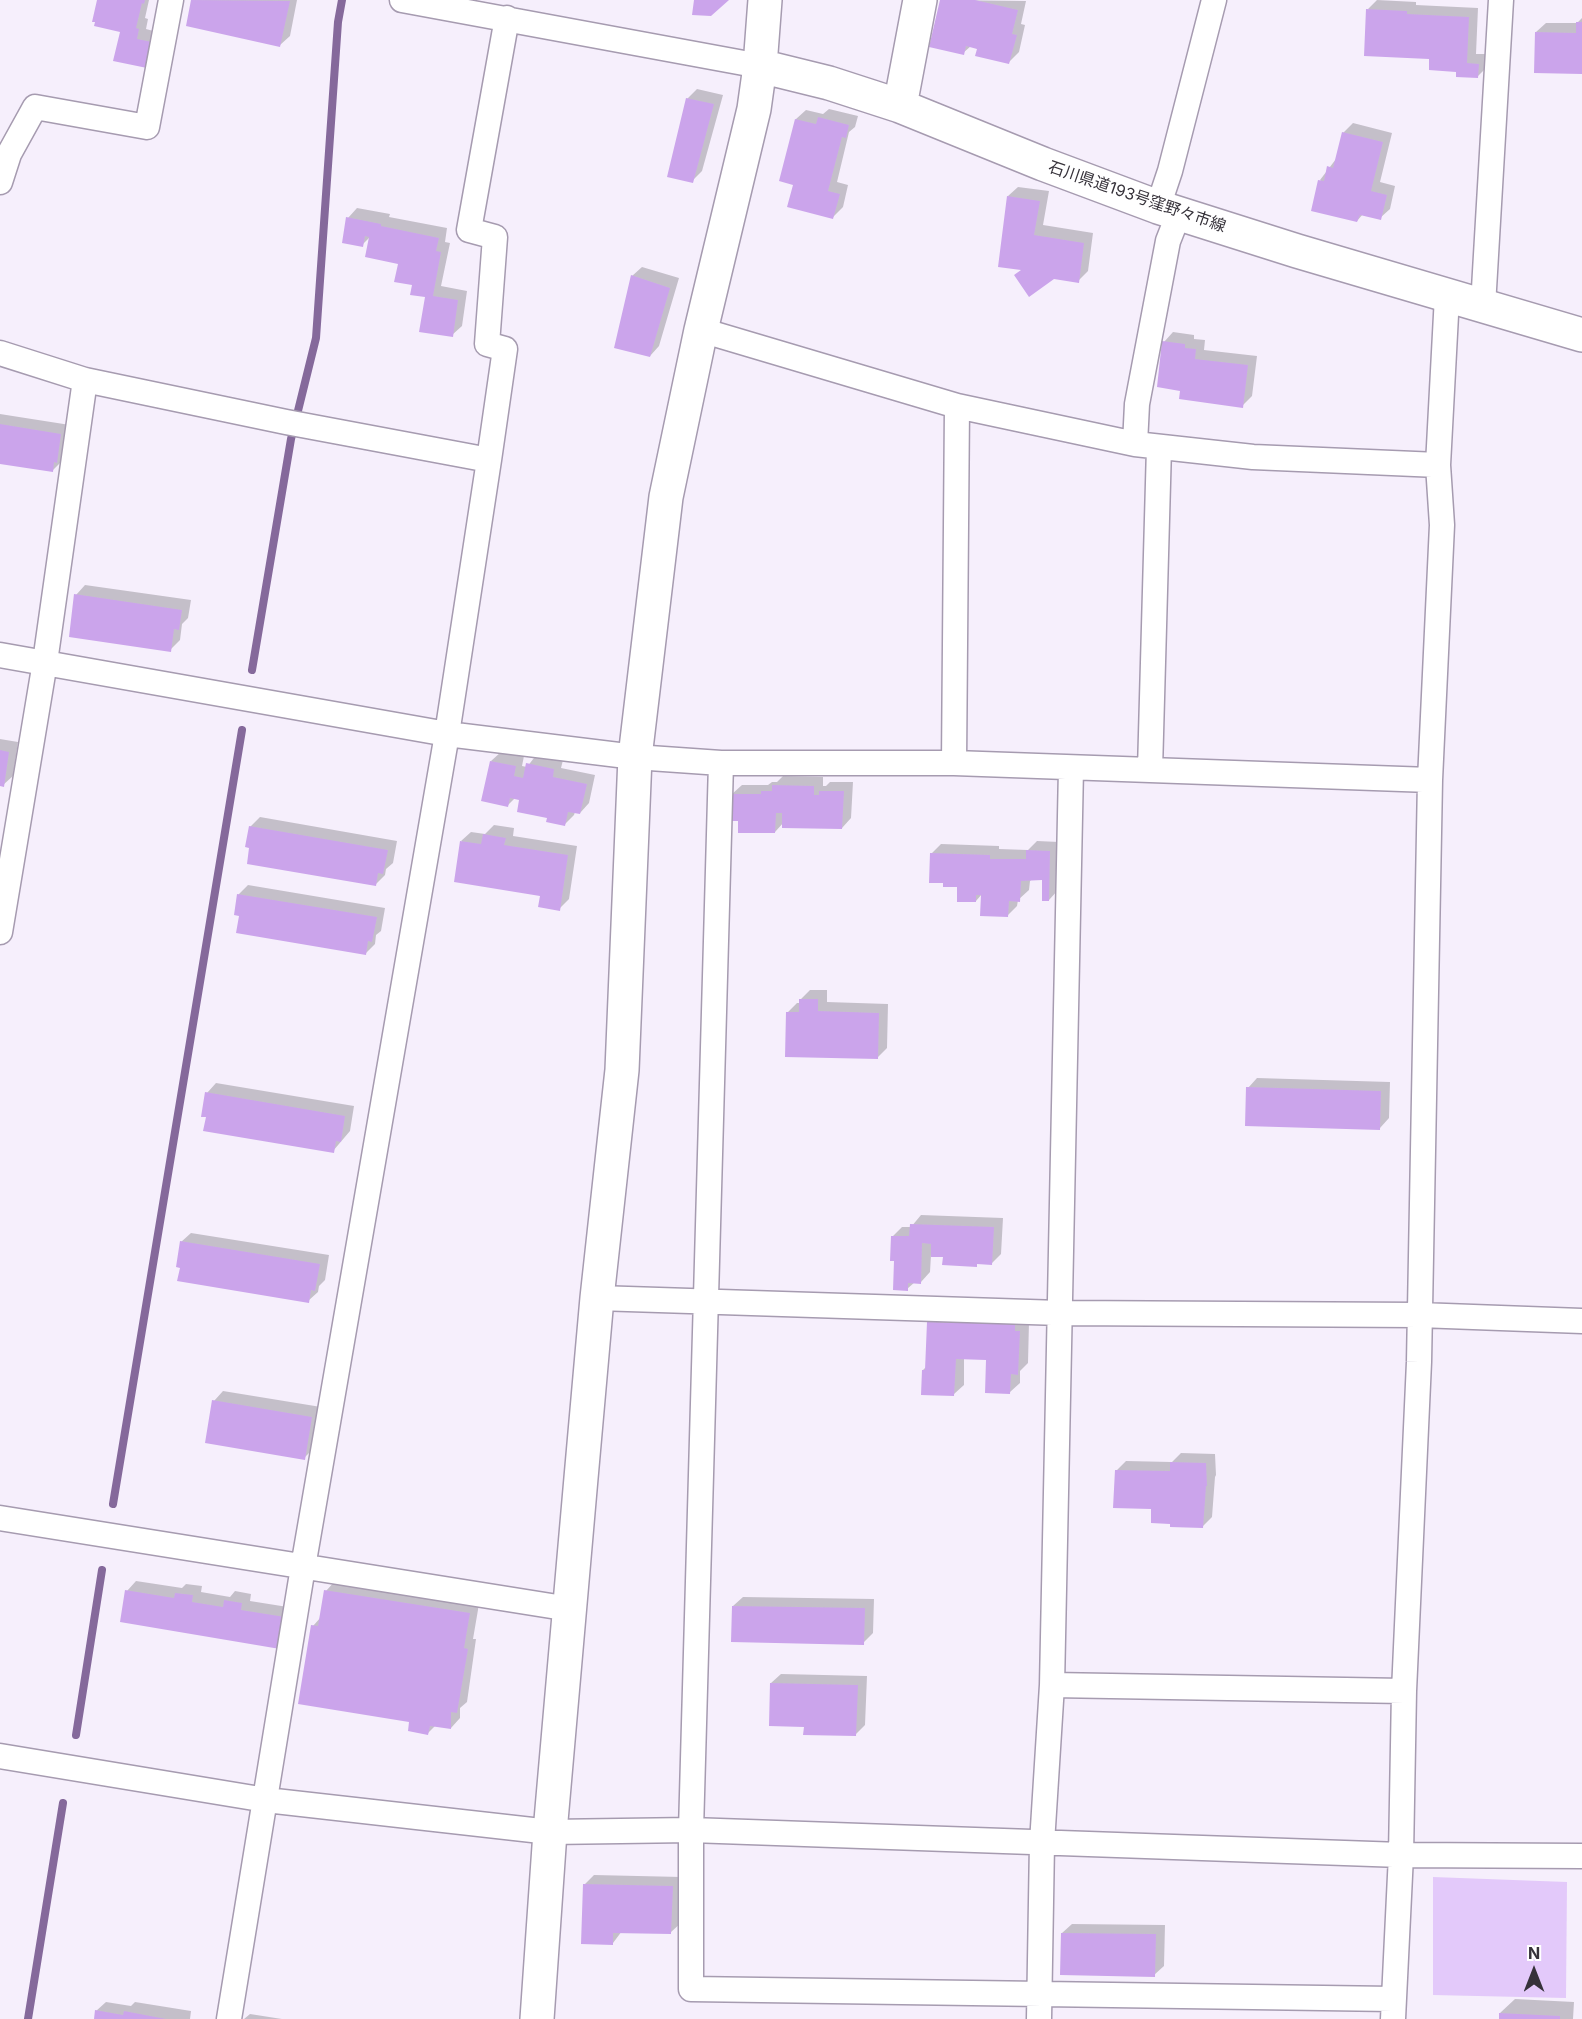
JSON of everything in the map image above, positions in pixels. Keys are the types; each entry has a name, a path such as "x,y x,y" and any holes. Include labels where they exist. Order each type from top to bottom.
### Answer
{"street":[{"path":"0,182 9,154 35,107 147,127 171,0"},
{"path":"402,0 439,3 760,66"},
{"path":"537,2019 550,1832 597,1298 622,1070 635,757 666,497 701,330 754,109 765,0"},
{"path":"900,106 920,0"},
{"path":"1135,444 1137,404 1168,241 1170,171 1214,0"},
{"path":"1483,306 1501,0"},
{"path":"230,2019 303,1567 447,734 505,349 488,344 495,237 469,230 507,18"},
{"name":"石川県道193号窪野々市線","path":"760,66 829,83 900,106 1043,164 1168,210 1582,335"},
{"path":"721,763 691,1830 691,1989 1039,1994 1393,2009 1401,1855 1404,1691 1419,1362 1430,780 1442,525 1438,465 1447,296"},
{"path":"701,330 957,406 1135,444 1253,457 1438,465"},
{"path":"0,353 85,380 296,424 489,460"},
{"path":"0,932 45,662 85,380"},
{"path":"954,763 957,406"},
{"path":"1150,770 1159,447"},
{"path":"0,655 447,734 635,757 721,763 954,763 1430,780"},
{"path":"1039,2019 1042,1843 1052,1685 1071,768"},
{"path":"597,1298 1060,1313 1419,1315 1582,1321"},
{"path":"0,1518 570,1609"},
{"path":"1052,1685 1404,1691"},
{"path":"0,1756 266,1800 550,1832 691,1830 1401,1855 1582,1856"}],"shaded area":[{"path":"1433,1877 1567,1882 1566,1998 1433,1995"}],"building":[{"path":"97,0 145,0 144,4 142,3 136,28 139,29 137,39 152,42 147,68 113,61 120,32 94,26 95,22 92,22"},
{"path":"191,0 290,1 280,47 186,26"},
{"path":"694,0 729,0 711,16 692,15"},
{"path":"940,0 975,0 1018,10 1012,34 1017,35 1009,64 975,56 977,49 966,46 964,55 929,47"},
{"path":"1366,9 1407,11 1407,14 1469,17 1467,63 1479,64 1478,78 1456,77 1456,72 1429,70 1429,59 1364,56"},
{"path":"1576,22 1582,22 1582,74 1534,73 1535,32 1576,33"},
{"path":"686,98 714,104 693,183 667,177"},
{"path":"818,117 849,125 846,138 842,137 828,191 840,194 833,219 787,207 793,185 779,181 795,119 816,124"},
{"path":"1342,132 1383,142 1371,191 1387,195 1381,220 1360,215 1357,222 1311,211 1318,180 1324,181 1327,166 1333,168"},
{"path":"1007,196 1040,201 1034,235 1084,243 1079,283 1054,279 1029,297 1014,275 1021,270 998,267"},
{"path":"346,217 439,238 436,251 441,252 433,296 458,300 453,337 419,332 425,297 410,295 412,285 394,282 398,264 365,257 369,237 365,236 363,247 342,243"},
{"path":"631,275 670,288 650,357 614,348"},
{"path":"1162,341 1185,344 1185,348 1196,349 1195,359 1248,365 1243,408 1179,399 1180,391 1157,387"},
{"path":"0,424 61,434 57,463 54,462 53,472 0,464"},
{"path":"74,594 182,610 179,630 174,629 171,652 69,637"},
{"path":"0,750 9,752 4,787 0,786"},
{"path":"490,761 516,766 514,776 523,778 526,763 554,769 553,777 587,784 580,814 568,812 565,826 546,822 547,818 517,812 519,800 510,798 508,807 481,801"},
{"path":"772,785 814,786 814,795 819,795 819,791 844,791 842,829 782,828 782,813 776,813 775,833 738,833 738,821 730,821 730,794 761,794 761,791 772,791"},
{"path":"249,826 388,850 383,874 378,873 376,886 247,864 249,848 245,847"},
{"path":"483,834 506,838 504,845 568,855 560,911 538,907 540,896 454,882 460,841 481,844"},
{"path":"1026,850 1050,851 1049,901 1042,901 1042,880 1021,881 1020,902 1009,901 1008,917 980,916 981,895 976,895 976,902 957,902 957,887 943,887 943,883 929,883 930,853 990,855 990,859 1026,859"},
{"path":"237,894 377,917 372,942 368,941 366,955 236,933 239,916 234,915"},
{"path":"799,999 818,999 818,1011 879,1013 878,1059 785,1057 786,1012 799,1012"},
{"path":"1246,1087 1381,1091 1380,1130 1245,1126"},
{"path":"205,1092 345,1116 341,1142 336,1141 334,1153 203,1131 206,1117 201,1117"},
{"path":"910,1224 994,1227 992,1265 977,1264 977,1267 942,1265 943,1257 931,1257 931,1244 922,1243 921,1284 908,1283 908,1291 893,1290 894,1261 890,1261 891,1236 909,1236"},
{"path":"180,1241 320,1264 315,1291 311,1290 309,1303 177,1281 180,1268 176,1267"},
{"path":"927,1322 1015,1324 1015,1331 1020,1331 1018,1375 1011,1374 1010,1394 985,1393 986,1360 956,1359 954,1396 921,1395 922,1370 925,1370"},
{"path":"212,1400 312,1417 305,1460 205,1443"},
{"path":"1170,1462 1206,1463 1207,1486 1203,1528 1170,1527 1170,1524 1151,1523 1151,1509 1113,1508 1115,1470 1170,1471"},
{"path":"125,1590 174,1598 175,1593 193,1595 192,1602 223,1607 224,1600 242,1603 241,1610 285,1617 280,1649 120,1622"},
{"path":"324,1590 470,1613 464,1648 468,1649 457,1713 451,1712 451,1729 430,1726 428,1735 408,1731 409,1722 298,1704 311,1625 318,1626"},
{"path":"732,1606 865,1608 864,1645 731,1642"},
{"path":"770,1683 858,1685 856,1736 803,1735 804,1727 769,1726"},
{"path":"583,1884 673,1886 671,1934 613,1933 613,1945 581,1944"},
{"path":"1061,1933 1156,1934 1155,1977 1060,1975"},
{"path":"95,2010 123,2015 124,2011 166,2019 94,2019"},
{"path":"1499,2013 1560,2016 1560,2019 1499,2019"}],"waterway":[{"path":"252,670 291,439 316,338 338,22 342,0"},
{"path":"113,1504 242,730"},
{"path":"76,1735 102,1570"},
{"path":"28,2019 63,1803"}]}
